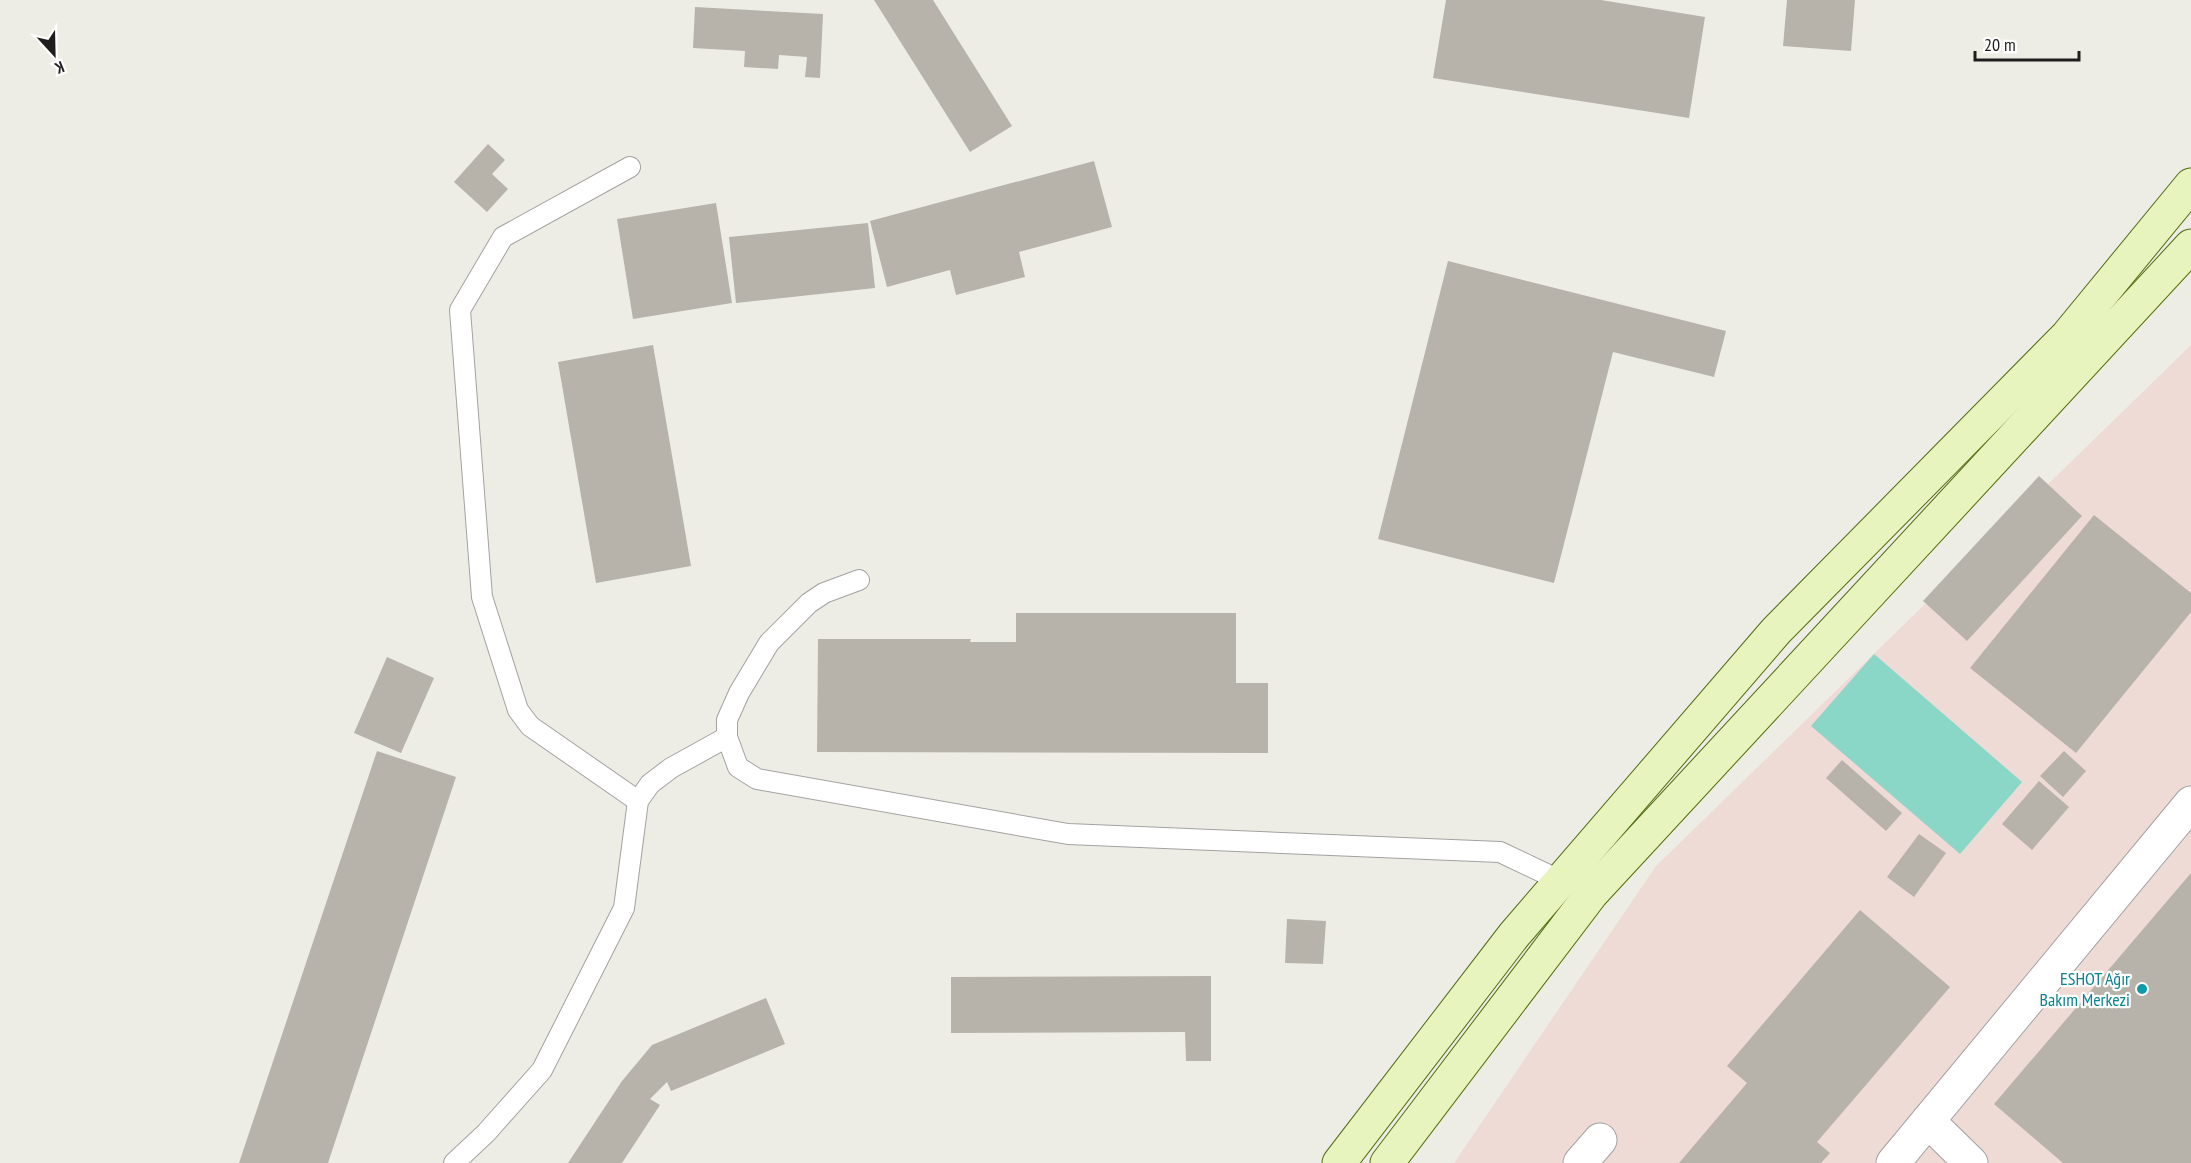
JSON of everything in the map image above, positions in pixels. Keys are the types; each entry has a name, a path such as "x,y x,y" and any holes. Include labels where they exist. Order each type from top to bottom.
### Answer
{"street":[{"path":"1339,1163 1514,935 1776,631 2067,336 2191,185"},
{"path":"1387,1163 1592,893 2191,246"},
{"path":"1893,1163 2191,803"},
{"path":"1928,1121 1971,1163"}],"lane":[{"path":"630,167 503,237 460,310 482,597 518,710 530,726 638,801"},
{"path":"859,580 824,593 809,603 769,643 739,693 728,720 727,737 738,766 757,779 1068,834 1500,852 1561,881"},
{"path":"454,1163 486,1132 542,1070 624,908 638,801 650,783 671,768 727,737"}],"shaded area":[{"path":"2191,345 2191,1163 1454,1163 1656,866"},
{"path":"1874,654 2022,782 1960,854 1811,726"}],"building":[{"path":"874,0 933,0 1012,126 970,152"},
{"path":"1446,0 1601,0 1705,17 1689,118 1433,78"},
{"path":"1787,0 1855,0 1851,51 1783,46"},
{"path":"695,7 823,14 820,78 805,77 807,57 779,55 778,69 744,67 745,51 693,48"},
{"path":"488,144 505,160 492,174 508,189 487,212 454,182"},
{"path":"1094,161 1112,227 1019,252 1025,277 956,295 950,270 887,287 870,221"},
{"path":"716,203 732,303 633,319 617,219"},
{"path":"868,223 875,288 736,303 729,237"},
{"path":"1448,261 1726,331 1714,377 1613,352 1554,583 1378,539"},
{"path":"653,345 691,566 596,583 558,362"},
{"path":"2039,476 2082,516 1967,641 1923,601"},
{"path":"2094,515 2191,593 2191,612 2076,753 1970,668"},
{"path":"1016,613 1236,613 1236,683 1268,683 1268,753 817,752 818,639 971,639 970,642 1016,642"},
{"path":"387,657 434,678 401,753 354,733"},
{"path":"377,751 456,777 328,1163 239,1163"},
{"path":"2064,751 2086,771 2063,797 2040,776"},
{"path":"1842,760 1902,813 1886,831 1826,778"},
{"path":"2039,781 2069,807 2032,850 2002,824"},
{"path":"1919,834 1946,853 1914,897 1887,877"},
{"name":"ESHOT Ağır Bakım Merkezi","path":"2191,873 2191,1163 2063,1163 1994,1104"},
{"path":"1860,910 1950,987 1817,1142 1830,1153 1821,1163 1679,1163 1747,1083 1727,1066"},
{"path":"1287,919 1326,921 1323,964 1285,963"},
{"path":"1211,976 1211,1061 1186,1061 1185,1032 951,1033 951,977"},
{"path":"766,998 785,1044 671,1091 667,1082 650,1099 660,1105 622,1163 568,1163 622,1081 652,1045"}],"place":[{"name":"ESHOT Ağır Bakım Merkezi","path":"2142,989"}]}
